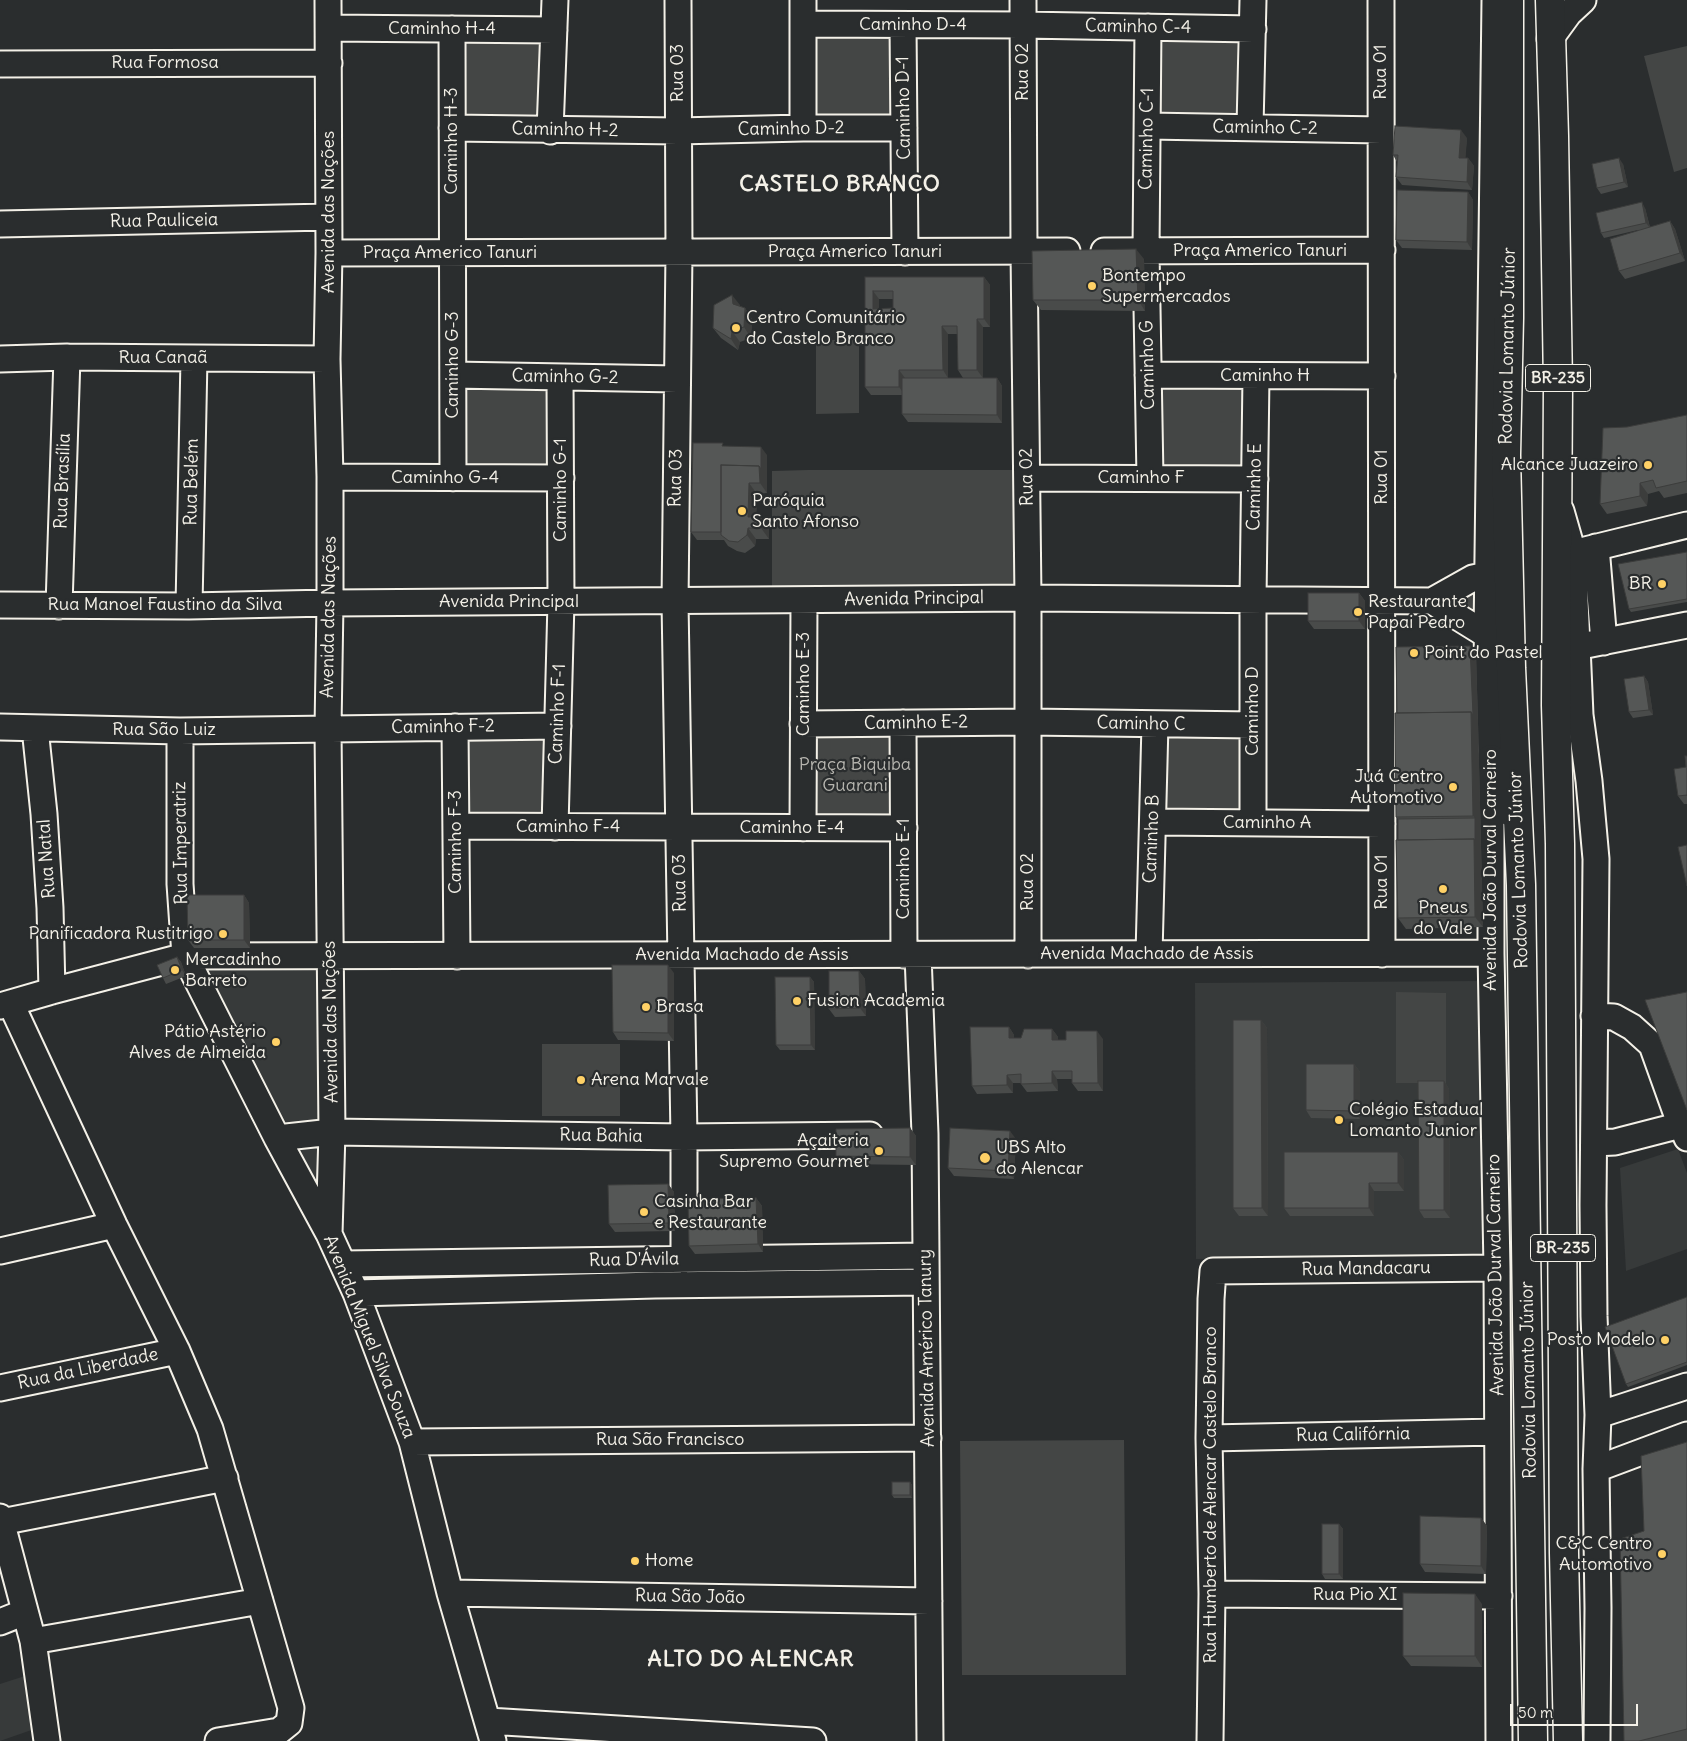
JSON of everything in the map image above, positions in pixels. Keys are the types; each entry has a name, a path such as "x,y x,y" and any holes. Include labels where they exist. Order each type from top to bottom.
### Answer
{"highway":[{"name":"Rodovia Lomanto Júnior","path":"1509,0 1509,318 1506,455 1511,668 1520,837 1533,1741"},
{"name":"Rodovia Lomanto Júnior","path":"1550,0 1554,136 1558,502 1556,612 1557,756 1560,844 1564,1554 1568,1741"},
{"path":"1491,759 1520,837"}],"street":[{"name":"Avenida das Nações","path":"328,0 329,253 327,359 330,477 328,729 332,1132 329,1234"},
{"path":"550,131 555,0"},
{"name":"Rua 03","path":"678,0 675,602 682,956 684,1260"},
{"path":"803,128 804,0"},
{"name":"Rua 02","path":"1023,0 1028,598 1028,955"},
{"path":"1250,128 1253,0"},
{"name":"Rua 01","path":"1381,0 1382,954"},
{"name":"Avenida João Durval Carneiro","path":"1495,0 1487,635 1491,759 1490,953 1498,1268 1499,1741"},
{"path":"1550,39 1569,13 1583,0"},
{"name":"Caminho D-4","path":"803,24 1023,25"},
{"name":"Caminho D-1","path":"903,25 906,252"},
{"name":"Caminho C-4","path":"1023,25 1252,29"},
{"name":"Caminho C-1","path":"1146,251 1148,27"},
{"name":"Caminho H-4","path":"329,28 554,30"},
{"name":"Caminho H-3","path":"452,29 452,253"},
{"name":"Rua Formosa","path":"0,64 329,63"},
{"name":"Caminho C-2","path":"1148,126 1382,130"},
{"name":"Caminho H-2","path":"452,128 550,131 678,131"},
{"name":"Caminho D-2","path":"678,131 904,128"},
{"name":"Rua Pauliceia","path":"0,224 328,217"},
{"name":"Praça Americo Tanuri","path":"329,253 1382,250"},
{"name":"Caminho G","path":"1146,251 1150,478"},
{"name":"Caminho G-3","path":"452,253 454,478"},
{"name":"Rua Canaã","path":"0,359 67,357 327,359"},
{"name":"Rua Brasília","path":"58,606 67,357"},
{"name":"Rua Belém","path":"189,606 194,358"},
{"name":"Caminho G-2","path":"453,375 677,379"},
{"name":"Caminho H","path":"1148,375 1382,376"},
{"name":"Caminho E","path":"1253,599 1256,376"},
{"name":"Caminho G-1","path":"560,377 561,602"},
{"name":"Caminho G-4","path":"330,477 560,478"},
{"name":"Caminho F","path":"1027,478 1255,479"},
{"path":"1558,502 1585,550 1604,642"},
{"path":"1585,550 1687,525"},
{"path":"1585,550 1576,647 1580,716 1589,781 1596,859 1594,1316 1598,1415 1596,1469 1597,1741"},
{"path":"1487,575 1473,578 1432,601 1487,635"},
{"name":"Avenida Principal","path":"330,603 1028,598 1432,601"},
{"name":"Caminho D","path":"1253,599 1253,823"},
{"name":"Caminho E-3","path":"803,828 804,600"},
{"name":"Caminho F-1","path":"555,827 561,602"},
{"name":"Rua Manoel Faustino da Silva","path":"0,605 189,606 330,603"},
{"path":"1576,647 1687,625"},
{"name":"Caminho E-2","path":"803,724 1028,722"},
{"name":"Caminho C","path":"1028,722 1253,726"},
{"name":"Caminho E-1","path":"903,723 904,828 911,955"},
{"name":"Caminho B","path":"1149,954 1155,724"},
{"name":"Rua São Luiz","path":"0,726 180,731 328,729"},
{"name":"Caminho F-2","path":"328,729 558,726"},
{"name":"Caminho F-3","path":"455,727 457,956"},
{"name":"Rua Natal","path":"35,728 45,824 52,991"},
{"name":"Rua Imperatriz","path":"180,731 180,884 185,956"},
{"name":"Caminho A","path":"1152,822 1382,824"},
{"name":"Caminho F-4","path":"456,826 679,827"},
{"name":"Caminho E-4","path":"679,827 904,828"},
{"name":"Avenida Machado de Assis","path":"5,1005 185,956 1490,953"},
{"name":"Avenida Américo Tanury","path":"911,955 909,1134 926,1256 930,1741"},
{"name":"Avenida Miguel Silva Souza","path":"185,956 277,1138 329,1234 356,1293 412,1442 450,1593 490,1731"},
{"path":"5,1005 177,1351 210,1429 225,1478 291,1708 289,1723 279,1731 218,1741"},
{"path":"1594,1016 1614,1017 1632,1027 1652,1045 1684,1132 1594,1144"},
{"name":"Rua Bahia","path":"277,1138 332,1132 684,1137 909,1134"},
{"path":"0,1251 114,1225"},
{"name":"Rua D'Ávila","path":"343,1264 926,1256"},
{"path":"724,1259 726,1284"},
{"name":"Rua Mandacaru","path":"1235,1270 1498,1268"},
{"name":"Rua Humberto de Alencar Castelo Branco","path":"1210,1741 1212,1594 1209,1438 1212,1271 1235,1270"},
{"name":"Rua D'Ávila","path":"356,1293 726,1284 926,1282"},
{"name":"Rua da Liberdade","path":"0,1388 177,1351"},
{"path":"1598,1415 1687,1386"},
{"name":"Rua Califórnia","path":"1209,1438 1497,1432"},
{"path":"1596,1469 1687,1435"},
{"name":"Rua São Francisco","path":"412,1442 928,1438"},
{"path":"47,1741 33,1641 0,1520 225,1478"},
{"name":"Rua São João","path":"450,1593 929,1601"},
{"name":"Rua Pio XI","path":"1212,1594 1499,1596"},
{"path":"33,1641 260,1601"},
{"path":"0,1622 25,1612"},
{"path":"490,1731 814,1741"}],"shaded area":[{"name":"Pátio Astério Alves de Almeida","path":"191,963 321,964 323,1121 270,1123"},
{"name":"Colégio Estadual Lomanto Junior","path":"1481,981 1485,1256 1196,1259 1195,983"},
{"path":"328,1139 326,1220 285,1144"},
{"path":"1678,1149 1687,1173 1687,1249 1626,1271 1620,1168"},
{"path":"31,1674 43,1726 0,1741 0,1684"}],"green space":[{"path":"806,34 898,35 898,124 806,123"},
{"path":"457,36 544,37 543,125 457,124"},
{"path":"1156,40 1237,41 1237,120 1156,119"},
{"path":"1687,46 1687,168 1674,172 1644,56"},
{"path":"816,340 859,340 859,413 816,414"},
{"path":"1159,379 1249,380 1250,465 1159,466"},
{"path":"457,380 547,381 547,469 457,468"},
{"path":"1015,470 1015,589 772,590 772,471"},
{"path":"1473,587 1477,619 1456,607 1456,595"},
{"path":"1162,726 1248,727 1247,818 1162,816"},
{"name":"Praça Biquiba Guarani","path":"901,730 902,820 810,821 809,731"},
{"path":"458,731 551,732 551,821 457,820"},
{"path":"1396,992 1446,993 1446,1083 1396,1083"},
{"name":"Arena Marvale","path":"542,1044 620,1044 620,1116 542,1116"},
{"path":"1124,1440 1126,1675 962,1675 960,1441"}],"building":[{"path":"1395,126 1461,130 1459,158 1468,158 1467,182 1396,177 1398,155 1393,155"},
{"path":"1619,158 1624,182 1597,188 1592,164"},
{"path":"1397,190 1468,192 1467,242 1396,240"},
{"path":"1642,202 1646,223 1601,233 1596,213"},
{"path":"1670,221 1680,253 1619,271 1610,239"},
{"name":"Bontempo Supermercados","path":"1136,249 1138,300 1033,300 1032,251"},
{"path":"865,277 984,277 984,319 977,319 977,370 958,370 957,326 942,326 943,370 899,370 899,387 865,387","holes":["873,291 893,291 893,308 873,309"]},
{"path":"732,295 733,304 745,308 744,327 732,331 731,339 713,328 714,305"},
{"path":"902,378 997,378 997,415 902,414"},
{"name":"Alcance Juazeiro","path":"1687,415 1687,481 1656,488 1653,480 1640,483 1640,496 1600,504 1603,428 1627,427"},
{"path":"693,443 723,443 722,446 761,447 761,469 759,466 721,465 721,532 691,532"},
{"path":"721,465 759,466 760,483 749,483 748,517 761,517 761,528 748,528 747,535 738,542 729,541 721,535"},
{"path":"1687,552 1687,599 1629,609 1618,564"},
{"path":"1308,593 1359,593 1359,621 1308,621"},
{"path":"1470,646 1473,715 1471,712 1397,713 1396,647"},
{"path":"1644,676 1649,710 1629,712 1624,679"},
{"path":"1471,712 1473,816 1396,817 1395,713"},
{"path":"1685,756 1687,756 1687,795 1678,796 1674,769 1686,767"},
{"path":"1475,818 1475,841 1474,839 1398,840 1398,819"},
{"name":"Pneus do Vale","path":"1474,839 1475,917 1398,918 1396,840"},
{"path":"1687,845 1687,886 1678,847"},
{"path":"187,895 244,895 244,940 188,940"},
{"path":"177,957 182,970 163,978 157,965"},
{"name":"Brasa","path":"612,965 668,965 668,1033 613,1032"},
{"path":"829,971 859,971 860,1008 829,1009"},
{"path":"775,977 810,977 811,1045 776,1045"},
{"path":"1687,992 1687,1110 1645,1000"},
{"path":"1233,1020 1261,1020 1262,1208 1233,1208"},
{"path":"970,1027 1009,1027 1009,1038 1021,1038 1024,1029 1052,1029 1052,1040 1066,1040 1066,1031 1097,1031 1098,1083 1072,1083 1072,1071 1052,1071 1052,1083 1021,1084 1021,1074 1007,1075 1007,1085 972,1086"},
{"path":"1306,1064 1354,1064 1354,1111 1306,1110"},
{"path":"1418,1081 1444,1081 1444,1210 1419,1210"},
{"name":"Açaiteria Supremo Gourmet","path":"910,1128 910,1157 836,1156 836,1129"},
{"name":"UBS Alto do Alencar","path":"950,1128 1010,1131 1008,1171 948,1168"},
{"path":"1284,1152 1398,1152 1398,1183 1369,1183 1369,1208 1284,1208"},
{"name":"Casinha Bar e Restaurante","path":"668,1184 669,1223 609,1224 608,1185"},
{"path":"756,1198 758,1244 689,1246 688,1199"},
{"path":"1687,1297 1687,1362 1626,1384 1605,1327"},
{"path":"1687,1442 1687,1729 1639,1741 1624,1741 1620,1539 1644,1531 1641,1456"},
{"path":"892,1482 910,1482 910,1495 892,1495"},
{"path":"1420,1516 1481,1518 1481,1566 1420,1564"},
{"path":"1322,1524 1339,1524 1339,1574 1322,1574"},
{"path":"1403,1593 1475,1594 1475,1656 1403,1656"}],"place":[{"name":"Bontempo Supermercados","path":"1092,286"},
{"name":"Centro Comunitário do Castelo Branco","path":"736,328"},
{"name":"Alcance Juazeiro","path":"1648,465"},
{"name":"Paróquia Santo Afonso","path":"742,511"},
{"name":"BR","path":"1662,584"},
{"name":"Restaurante Papai Pedro","path":"1358,612"},
{"name":"Point do Pastel","path":"1414,653"},
{"name":"Juá Centro Automotivo","path":"1453,787"},
{"name":"Pneus do Vale","path":"1443,889"},
{"name":"Panificadora Rustitrigo","path":"223,934"},
{"name":"Mercadinho Barreto","path":"175,970"},
{"name":"Fusion Academia","path":"797,1001"},
{"name":"Brasa","path":"646,1007"},
{"name":"Pátio Astério Alves de Almeida","path":"276,1042"},
{"name":"Arena Marvale","path":"581,1080"},
{"name":"Colégio Estadual Lomanto Junior","path":"1339,1120"},
{"name":"Açaiteria Supremo Gourmet","path":"879,1151"},
{"name":"UBS Alto do Alencar","path":"985,1158"},
{"name":"Casinha Bar e Restaurante","path":"644,1212"},
{"name":"Posto Modelo","path":"1665,1340"},
{"name":"C&C Centro Automotivo","path":"1662,1554"},
{"name":"Home","path":"635,1561"}],"district":[{"name":"CASTELO BRANCO","path":"840,185"},
{"name":"ALTO DO ALENCAR","path":"751,1660"}]}
